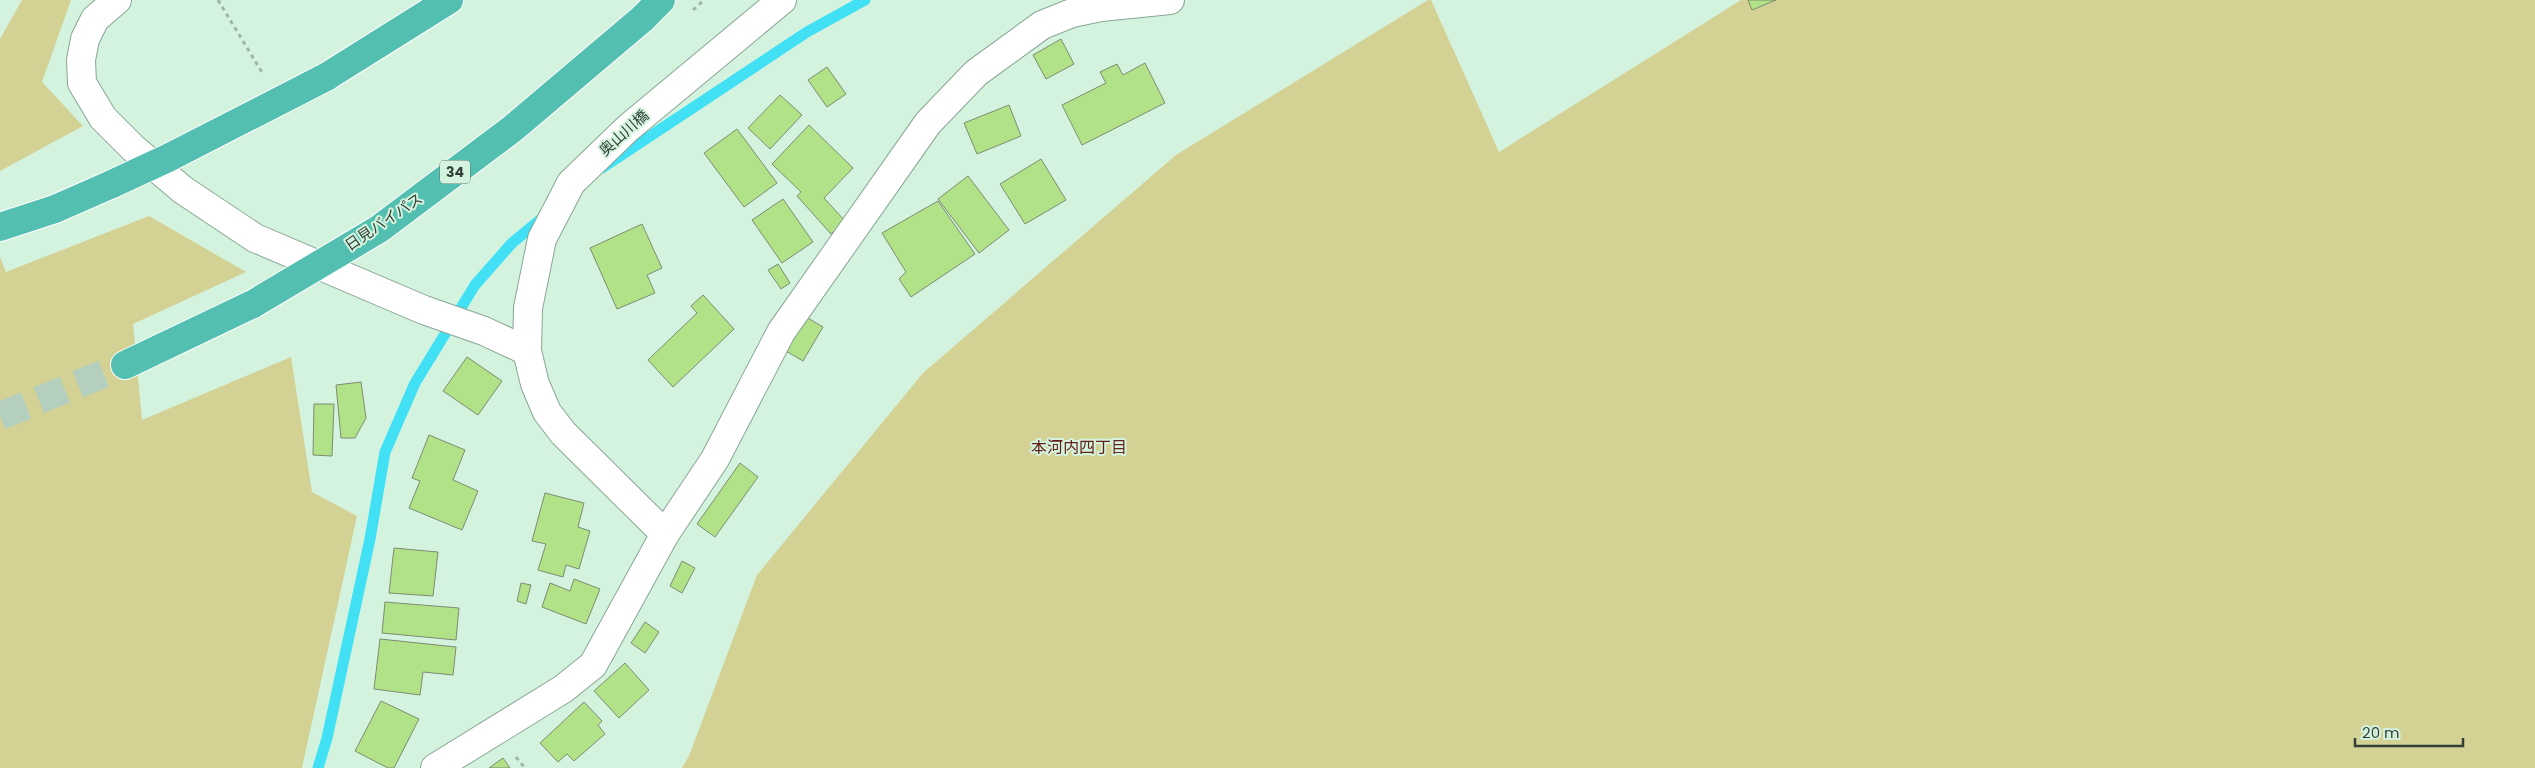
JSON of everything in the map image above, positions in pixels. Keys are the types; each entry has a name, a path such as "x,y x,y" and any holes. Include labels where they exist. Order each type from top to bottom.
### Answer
{"highway":[{"path":"0,227 55,209 168,158 326,77 449,0"},
{"name":"日見バイパス","path":"125,365 253,304 379,229 512,129 662,0"}],"street":[{"path":"117,0 95,19 85,39 81,60 82,83 103,118 183,190 255,238 424,310 484,331 527,351"},
{"name":"奥山川橋","path":"665,534 563,433 547,412 535,384 527,351 528,308 542,239 571,183 628,128 782,0"},
{"path":"435,768 562,690 593,665 665,534 715,459 781,332 928,123 976,73 1042,25 1072,13 1101,7 1170,0"}],"path":[{"path":"218,0 264,77"}],"shaded area":[{"path":"22,0 71,0 42,82 83,126 0,171 0,39"},
{"path":"1428,0 1431,0 1499,152 1741,0 2535,0 2535,768 682,768 689,756 757,575 923,373 1176,155"},
{"path":"149,216 246,272 133,324 142,420 291,357 312,492 357,516 302,768 0,768 0,257 6,272"}],"building":[{"path":"1748,0 1776,0 1752,10"},
{"path":"1061,39 1074,64 1046,79 1033,55"},
{"path":"1145,63 1165,103 1082,145 1062,105 1106,83 1100,72 1117,64 1123,75"},
{"path":"827,67 846,94 827,107 808,80"},
{"path":"780,95 802,115 770,149 748,128"},
{"path":"1009,105 1021,136 977,154 964,123"},
{"path":"809,125 853,168 824,198 845,221 831,234 797,196 801,192 772,164"},
{"path":"737,129 777,183 744,207 704,153"},
{"path":"1041,159 1066,200 1025,224 1000,184"},
{"path":"968,176 1009,230 979,253 938,199"},
{"path":"783,199 813,242 782,263 752,220"},
{"path":"938,201 975,254 911,297 899,279 906,272 882,233"},
{"path":"642,224 662,268 647,275 655,293 617,309 590,248"},
{"path":"778,264 790,283 781,289 768,270"},
{"path":"703,295 734,329 673,387 648,360 697,313 691,306"},
{"path":"806,317 823,327 803,361 786,351"},
{"path":"467,357 502,381 478,415 443,391"},
{"path":"361,382 366,418 355,438 341,438 336,385"},
{"path":"314,404 334,404 332,456 313,455"},
{"path":"429,435 465,450 453,480 478,491 462,530 409,508 420,481 412,478"},
{"path":"740,463 758,477 715,537 697,524"},
{"path":"545,493 584,503 578,527 590,531 579,569 566,565 563,577 538,570 546,544 532,541"},
{"path":"394,548 438,552 433,596 389,593"},
{"path":"682,561 695,568 682,593 670,586"},
{"path":"574,579 600,589 586,624 542,607 550,583 570,591"},
{"path":"521,583 531,585 526,604 517,601"},
{"path":"385,602 459,608 456,640 382,633"},
{"path":"645,622 659,632 645,653 631,643"},
{"path":"380,639 456,647 453,675 423,672 420,695 374,689"},
{"path":"625,663 649,690 619,718 594,691"},
{"path":"381,701 419,719 394,768 388,768 355,751"},
{"path":"584,702 602,721 598,725 605,734 574,761 567,754 558,762 540,743"},
{"path":"503,758 510,768 489,768"}],"waterway":[{"path":"602,168 807,32 865,0"},
{"path":"318,768 327,738 370,539 385,452 415,383 475,285 512,243 546,215"}],"tunnel":[{"path":"0,416 125,365"}],"district":[{"name":"本河内四丁目","path":"1079,447"}]}
